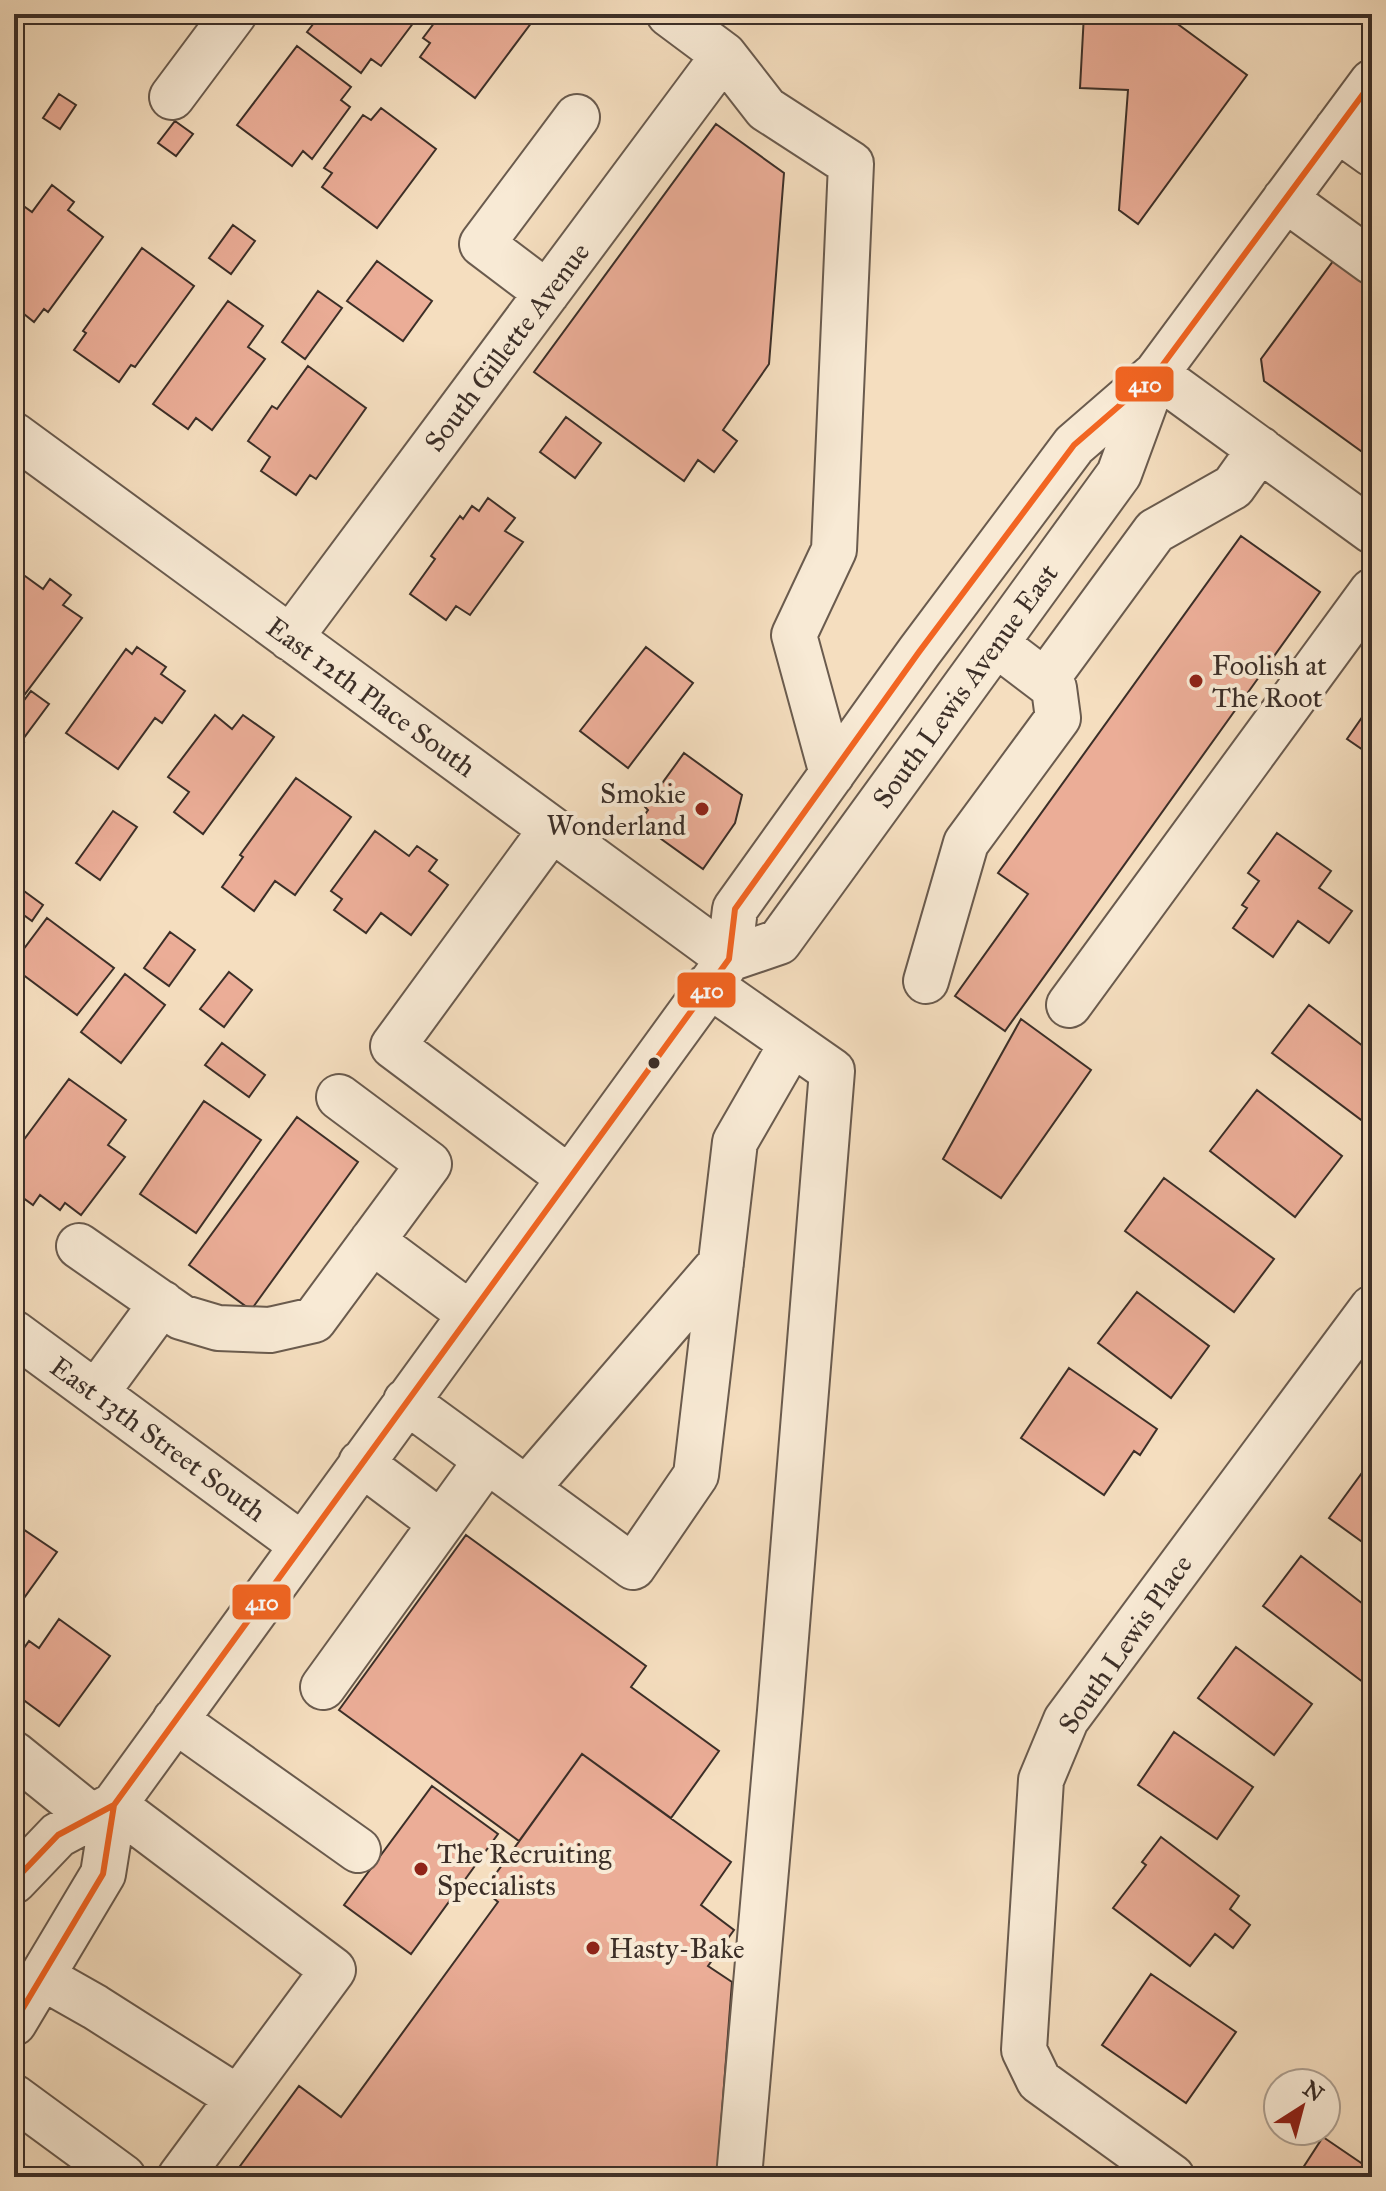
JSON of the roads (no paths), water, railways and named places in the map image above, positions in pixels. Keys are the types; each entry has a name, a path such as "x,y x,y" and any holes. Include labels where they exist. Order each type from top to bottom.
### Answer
{"street":[{"path":"172,97 234,14"},
{"path":"669,14 724,55 766,109 851,164 834,550 794,635 832,774"},
{"name":"South Gillette Avenue","path":"290,638 724,55"},
{"name":"South Lewis Avenue East","path":"18,1868 58,1835 103,1811 175,1720 719,972 735,909 832,774 1074,445 1156,374 1372,82"},
{"path":"547,293 482,244 577,117"},
{"path":"1337,129 1372,154"},
{"path":"1285,199 1372,262"},
{"path":"1156,374 1372,531"},
{"name":"South Lewis Avenue East","path":"719,972 779,942 1119,474 1156,374"},
{"name":"East 12th Place South","path":"14,435 551,830 719,972 792,1043 832,1071 739,2177"},
{"path":"1045,681 1155,531 1233,487 1260,449"},
{"path":"1069,1005 1372,591"},
{"path":"926,981 966,843 1058,718 1054,688 996,644"},
{"path":"551,830 393,1046 569,1178"},
{"path":"406,1401 633,1567 696,1475 735,1142 792,1043"},
{"path":"79,1246 181,1317 218,1328 270,1330 314,1320 429,1164 339,1097"},
{"path":"372,1241 470,1314"},
{"path":"527,1488 721,1263"},
{"path":"96,1393 162,1303"},
{"name":"South Lewis Place","path":"1172,2177 1039,2081 1024,2050 1041,1780 1066,1720 1372,1308"},
{"name":"East 13th Street South","path":"14,1333 302,1545"},
{"path":"323,1687 487,1460"},
{"path":"361,1463 441,1523"},
{"path":"175,1720 358,1850"},
{"path":"14,1754 103,1811 333,1970 180,2177"},
{"name":"South Lewis Avenue East","path":"14,2023 103,1874 103,1811"},
{"path":"42,1977 238,2098"},
{"path":"14,2097 123,2177"}],"place":[{"name":"Foolish at The Root","path":"1196,681"},
{"name":"Smokie Wonderland","path":"702,809"},
{"name":"The Recruiting Specialists","path":"421,1869"},
{"name":"Hasty-Bake","path":"593,1948"}]}
